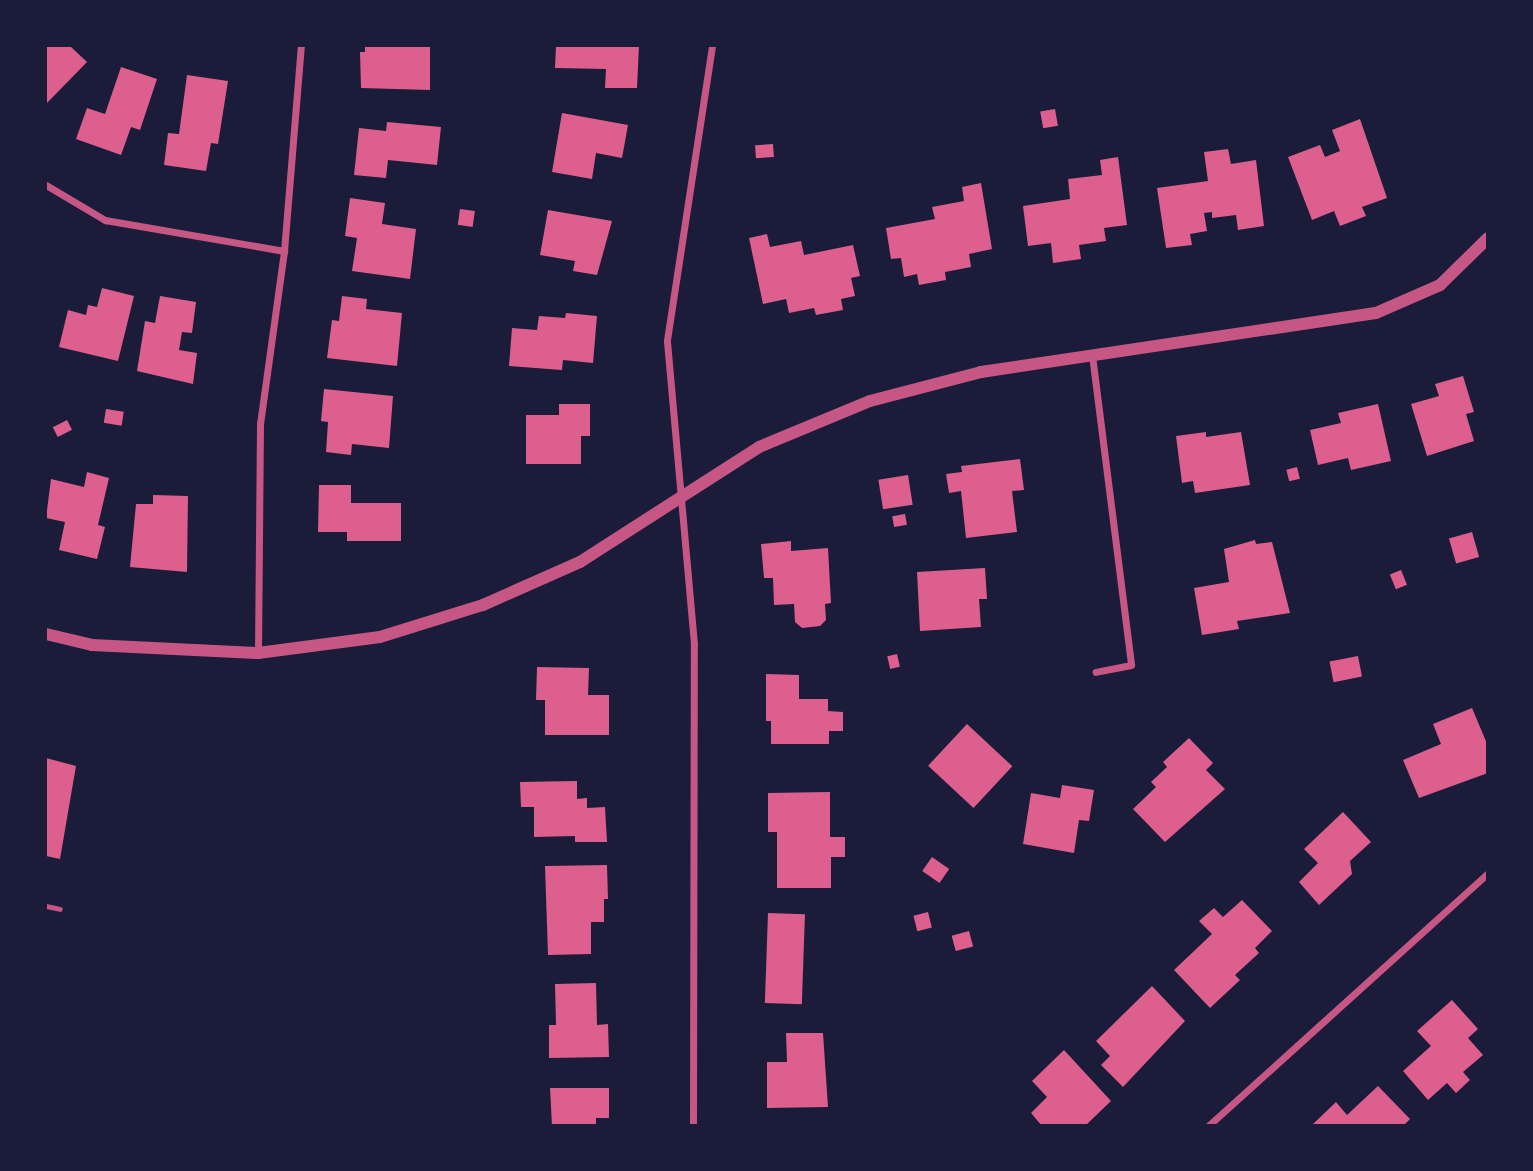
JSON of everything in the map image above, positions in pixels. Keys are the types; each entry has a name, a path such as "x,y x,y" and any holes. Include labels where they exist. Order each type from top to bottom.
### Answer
{"street":[{"path":"258,653 260,424 284,251 301,46"},
{"path":"693,1125 694,644 678,499 667,340 712,46"},
{"path":"46,185 105,220 284,251"},
{"path":"46,634 92,645 258,653 380,637 483,606 580,562 759,447 870,401 981,372 1376,313 1440,285 1488,238"},
{"path":"1092,354 1131,665 1096,672"},
{"path":"1208,1125 1488,873"}],"lane":[{"path":"46,906 60,909"}],"building":[{"path":"46,46 70,46 87,62 46,104"},
{"path":"365,46 430,46 430,90 361,88 360,52 365,52"},
{"path":"556,46 639,46 637,88 605,88 606,69 555,68"},
{"path":"121,67 157,79 140,130 131,127 121,155 76,139 87,108 105,114"},
{"path":"187,75 228,81 218,144 211,143 206,171 164,165 168,133 179,134"},
{"path":"1055,109 1058,126 1043,128 1040,112"},
{"path":"562,113 628,125 622,158 596,153 592,179 552,172"},
{"path":"1360,119 1387,198 1362,207 1366,216 1340,226 1334,211 1312,220 1288,157 1320,145 1325,157 1340,151 1332,130"},
{"path":"387,122 441,127 437,165 388,160 386,178 354,175 359,128 386,131"},
{"path":"773,144 774,157 756,158 755,145"},
{"path":"1228,149 1231,164 1256,160 1264,226 1238,230 1236,215 1212,218 1212,212 1204,213 1207,231 1190,234 1192,245 1166,248 1157,188 1208,181 1204,152"},
{"path":"1118,157 1127,225 1104,228 1106,241 1079,245 1081,259 1053,263 1051,243 1028,246 1023,206 1070,199 1068,179 1102,175 1100,160"},
{"path":"981,183 992,249 969,254 971,267 945,272 946,280 919,285 917,274 904,277 901,258 891,259 886,228 935,219 932,207 964,201 962,187"},
{"path":"350,198 385,203 382,224 416,229 410,279 352,271 357,238 345,236"},
{"path":"460,209 475,211 473,227 458,225"},
{"path":"548,210 612,221 597,275 573,271 575,261 540,255"},
{"path":"767,234 770,247 801,241 804,255 853,245 860,276 851,278 855,296 841,299 843,310 816,315 814,308 789,313 786,299 763,304 749,238"},
{"path":"102,288 134,296 118,361 59,347 68,310 86,315 88,305 97,307"},
{"path":"160,296 196,302 192,333 182,332 179,350 197,353 193,384 137,371 145,321 155,323"},
{"path":"342,296 367,299 366,309 402,313 397,366 327,358 332,320 339,321"},
{"path":"566,313 597,316 593,363 563,360 562,370 509,366 512,328 537,330 539,316 565,318"},
{"path":"1463,376 1474,412 1466,414 1474,441 1427,456 1411,404 1439,396 1435,384"},
{"path":"324,389 393,396 389,448 352,444 351,455 326,452 328,422 321,421"},
{"path":"559,404 590,404 590,436 581,436 581,464 526,464 526,415 559,415"},
{"path":"1378,404 1391,461 1351,470 1348,458 1318,465 1310,430 1341,423 1338,413"},
{"path":"106,409 124,412 122,426 104,423"},
{"path":"67,420 72,430 58,437 53,427"},
{"path":"1206,432 1206,437 1241,432 1250,485 1195,493 1193,481 1182,483 1176,436"},
{"path":"1020,459 1024,490 1012,491 1017,532 966,538 961,491 949,493 946,474 962,472 961,466"},
{"path":"1297,467 1300,479 1289,481 1286,470"},
{"path":"87,472 109,478 98,525 105,527 97,559 59,550 65,522 46,518 51,479 84,487"},
{"path":"908,475 913,505 883,509 878,480"},
{"path":"319,485 351,485 351,503 401,503 401,541 347,541 347,532 318,532"},
{"path":"153,495 188,496 187,572 130,567 136,504 153,504"},
{"path":"905,514 907,525 894,527 892,516"},
{"path":"1472,532 1479,557 1456,564 1449,539"},
{"path":"1255,540 1256,544 1272,542 1290,613 1237,621 1239,629 1202,635 1194,588 1229,582 1224,549"},
{"path":"791,541 791,551 828,548 831,603 825,604 826,620 820,626 802,628 795,622 794,604 774,605 773,578 764,578 761,544"},
{"path":"985,568 987,599 979,599 981,627 920,631 917,572"},
{"path":"1401,570 1407,585 1396,589 1390,574"},
{"path":"897,654 900,667 890,669 887,656"},
{"path":"1358,656 1362,677 1334,682 1330,662"},
{"path":"537,667 589,668 588,695 609,695 609,735 545,735 545,700 536,700"},
{"path":"766,674 799,675 799,699 828,699 828,711 843,712 843,731 829,731 829,744 771,744 771,721 766,721"},
{"path":"1472,708 1488,746 1488,773 1419,798 1403,760 1441,744 1433,724"},
{"path":"967,724 1012,766 973,808 928,766"},
{"path":"1189,738 1213,763 1206,770 1225,789 1165,842 1133,809 1156,787 1151,782 1167,767 1163,762"},
{"path":"46,758 76,766 60,859 46,856"},
{"path":"577,781 577,799 587,798 587,808 605,807 607,842 575,842 575,836 534,837 534,807 521,807 520,782"},
{"path":"1062,785 1094,790 1089,821 1079,820 1074,853 1023,844 1031,793 1060,798"},
{"path":"830,792 830,837 845,837 845,857 831,857 831,888 777,888 777,832 768,832 768,793"},
{"path":"1343,812 1371,842 1350,861 1352,874 1319,905 1299,882 1318,863 1304,849"},
{"path":"932,857 949,869 939,883 922,871"},
{"path":"607,865 608,899 604,899 604,922 591,922 591,954 548,955 545,866"},
{"path":"1242,900 1272,931 1255,948 1259,953 1235,975 1240,980 1210,1008 1174,970 1212,934 1199,921 1214,908 1223,917"},
{"path":"928,912 932,928 917,931 913,916"},
{"path":"768,913 805,914 802,1004 765,1003"},
{"path":"969,931 973,946 956,951 952,936"},
{"path":"596,983 597,1025 608,1024 609,1057 549,1058 549,1025 556,1025 555,984"},
{"path":"1152,986 1185,1021 1123,1087 1101,1065 1110,1056 1096,1041"},
{"path":"1452,1000 1478,1029 1468,1038 1483,1055 1463,1072 1470,1080 1456,1093 1447,1083 1428,1100 1403,1071 1431,1046 1417,1031"},
{"path":"786,1033 823,1033 828,1107 767,1108 767,1062 787,1062"},
{"path":"1064,1050 1111,1101 1085,1126 1042,1126 1031,1113 1047,1097 1032,1081"},
{"path":"1378,1086 1410,1119 1403,1126 1311,1126 1336,1102 1347,1115"},
{"path":"550,1088 609,1088 609,1118 596,1118 596,1126 552,1126"}]}
